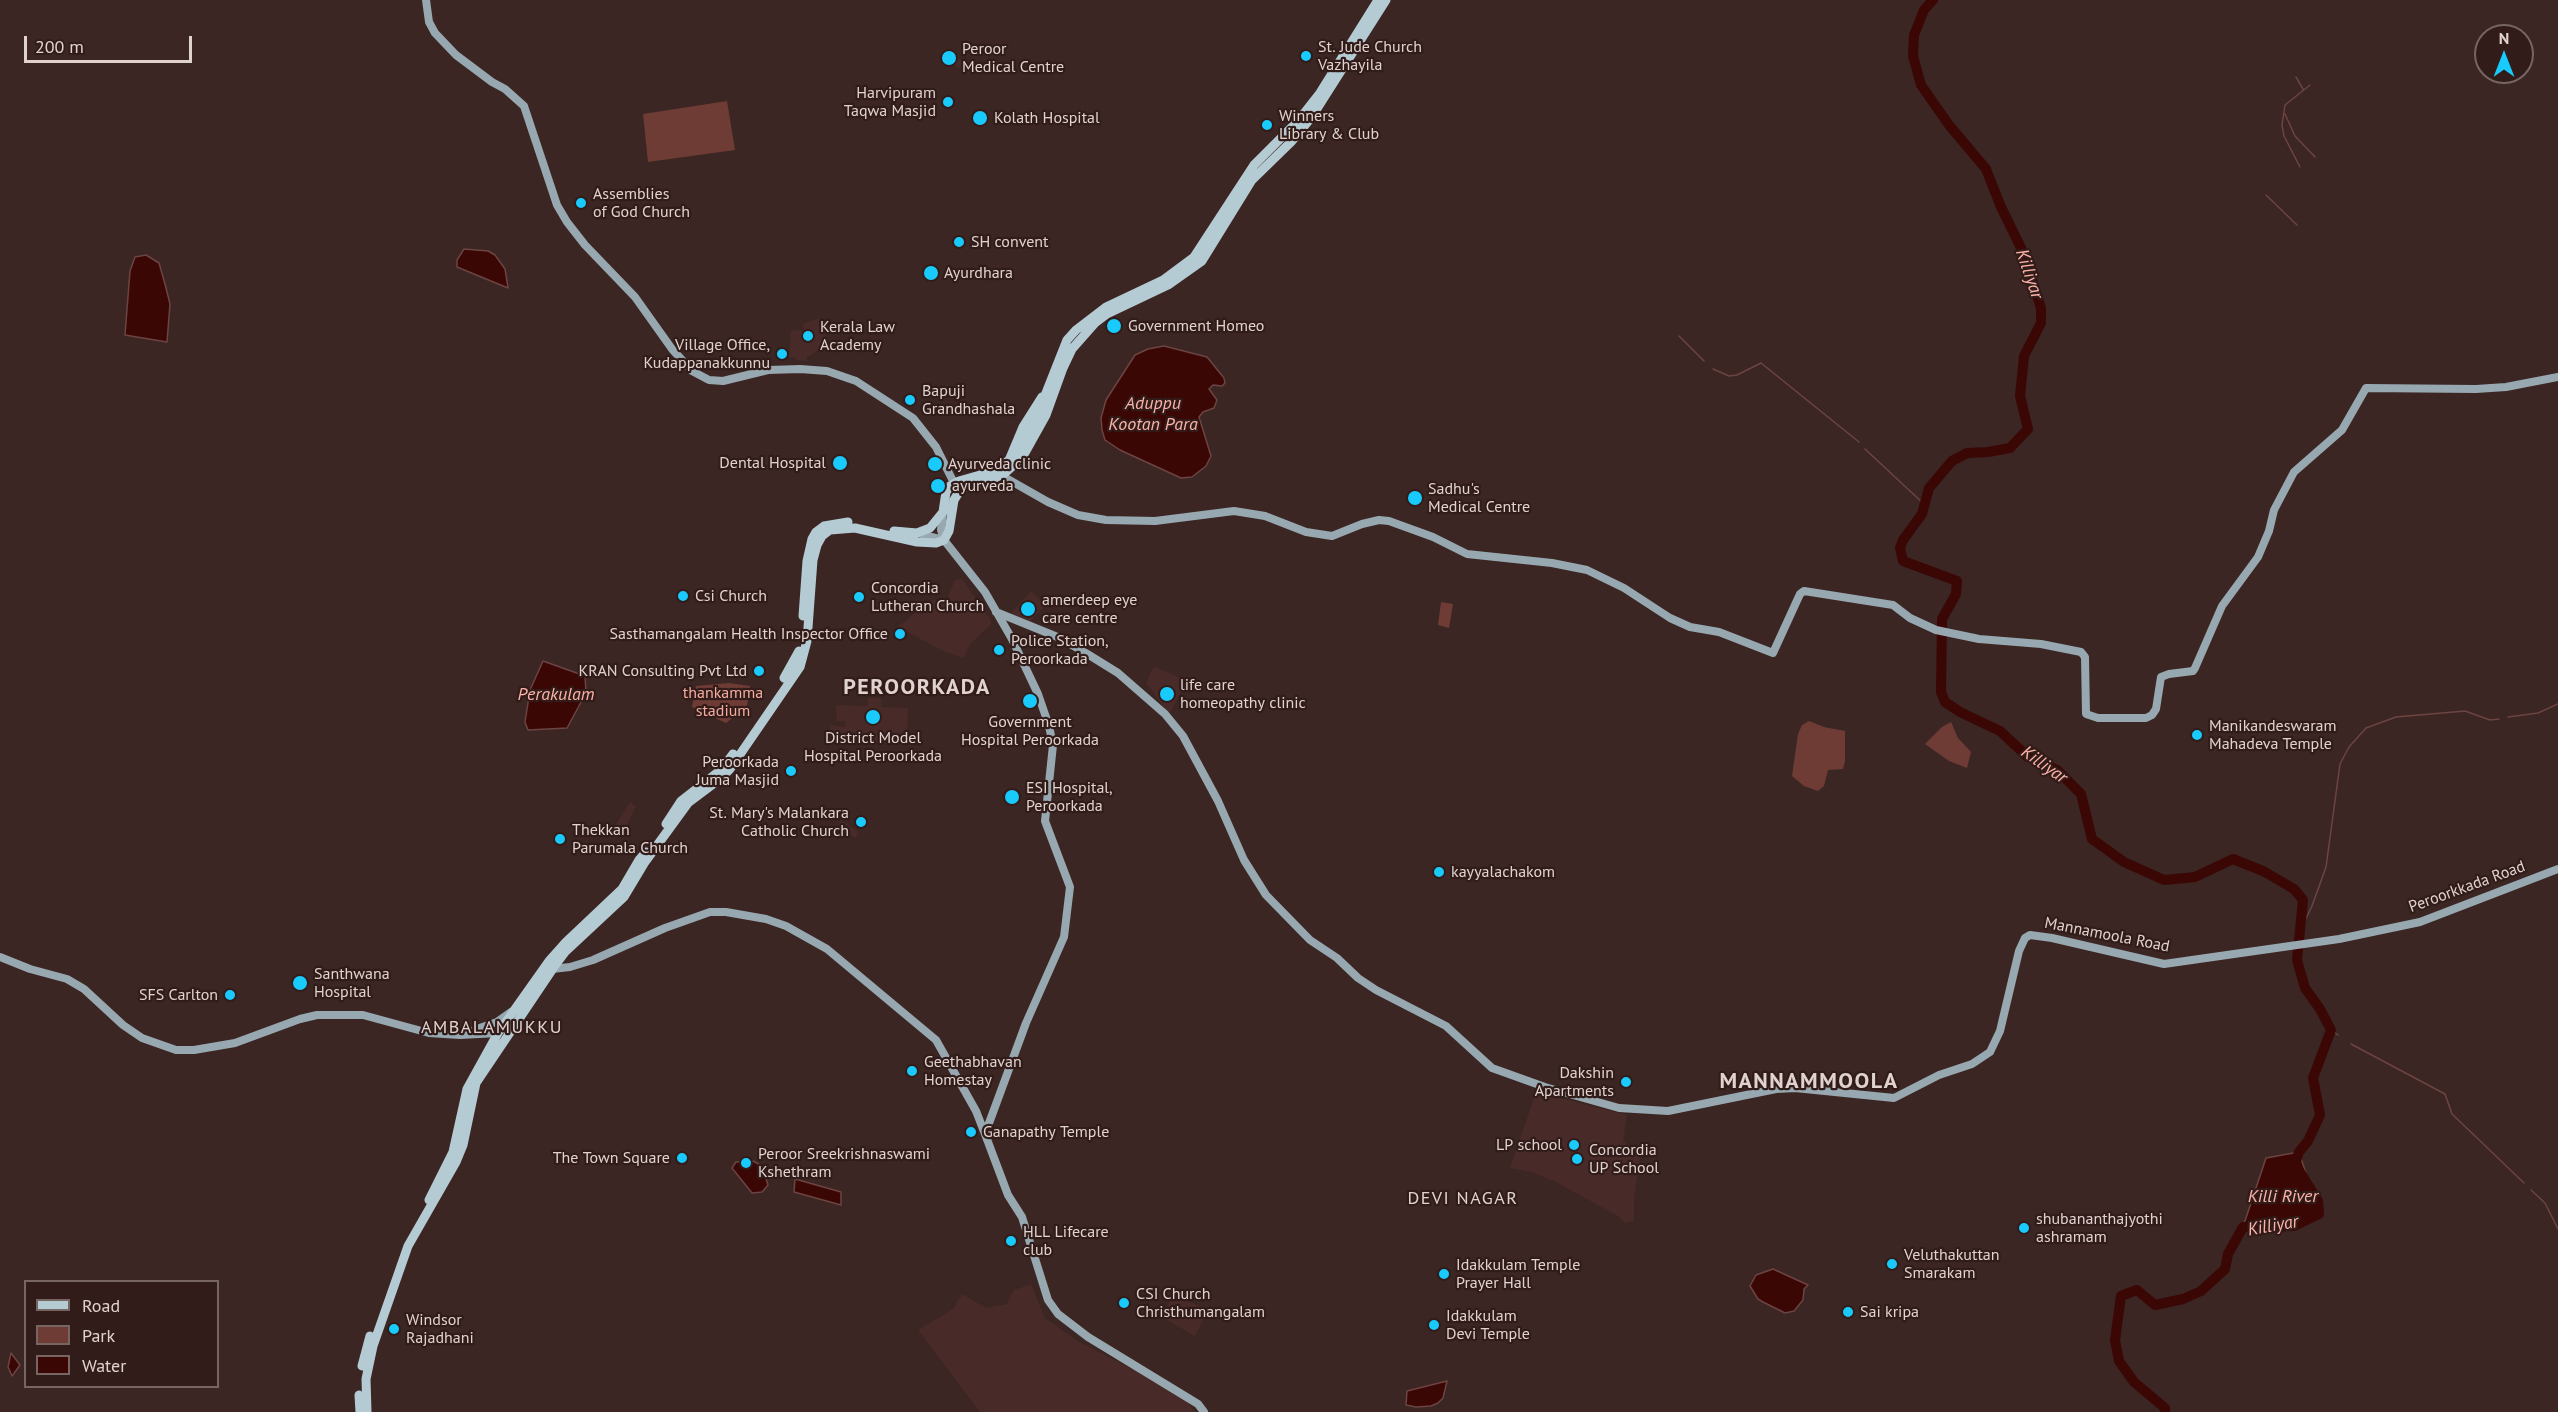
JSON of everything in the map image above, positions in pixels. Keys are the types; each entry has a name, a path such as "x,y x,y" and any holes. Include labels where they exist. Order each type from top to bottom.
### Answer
{"main road":[{"path":"426,0 429,22 435,33 456,56 505,89 524,106 557,205 567,222 585,245 635,297 684,363 696,374 709,380 723,381 768,370 800,369 827,370 856,381 913,418 936,447 959,492"},
{"path":"1337,74 1378,0"},
{"path":"871,528 917,542 936,543 944,540 954,500 959,492 1022,458 1033,442 1067,340 1088,325 1106,307 1126,302 1198,259 1238,186 1268,157 1337,74 1386,0"},
{"path":"997,473 1078,515 1106,520 1153,521 1234,511 1265,516 1306,532 1332,536 1362,524 1379,520 1389,521 1432,537 1467,554 1552,563 1587,570 1624,588 1671,618 1690,627 1719,632 1773,652 1800,594 1804,591 1893,605 1923,626 1936,630 1979,639 2041,644 2080,652 2085,657 2086,714 2098,718 2146,718 2156,709 2161,677 2193,671 2196,668 2222,606 2258,557 2269,531 2274,510 2294,472 2342,430 2366,388 2476,389 2506,387 2558,377"},
{"path":"985,1134 1026,1023 1064,937 1070,887 1045,821 1053,745 1049,726 1034,685 996,612 969,570 944,540 941,530 947,490 954,483 997,473 1017,454 1029,436 1048,397"},
{"path":"916,533 930,528 943,512"},
{"path":"360,1412 359,1392 364,1352 397,1261 412,1228 446,1168 461,1123 467,1089 492,1043 514,1010 550,966 624,897 645,862 688,803 730,769 800,667 807,641 808,588 813,560 822,536 842,528 871,528 916,533 944,540"},
{"name":"Mannamoola Road","path":"996,612 1060,638 1089,655 1118,673 1165,714 1184,736 1208,781 1244,860 1266,895 1310,940 1337,958 1358,978 1376,990 1446,1026 1492,1068 1603,1105 1668,1111 1776,1089 1814,1089 1894,1098 1939,1075 1972,1064 1990,1052 1998,1038 2019,951 2025,938 2030,935 2164,964 2278,948"},
{"name":"Peroorkkada Road","path":"2278,948 2420,922 2558,869"},
{"path":"367,1412 366,1379 373,1346 408,1246 456,1162 463,1145 476,1083 550,966 593,960 692,917 710,912 726,912 766,919 786,926 826,949 936,1040 976,1111 1008,1195 1022,1217 1048,1300 1058,1314 1088,1336 1198,1404 1204,1412"},
{"path":"0,957 30,969 67,979 84,989 123,1025 142,1038 176,1050 227,1045 317,1015 363,1015 429,1033 460,1035 498,1033"},
{"path":"460,1035 497,1022 514,1010"},
{"path":"460,1035 492,1043"}],"shaded area":[{"path":"958,58 974,67 970,74 954,65"},
{"name":"Kerala Law Academy","path":"819,318 828,342 807,356 807,361 789,357 791,330 804,331 803,324"},
{"path":"962,579 991,620 991,624 970,644 964,658 943,651 898,627 928,601 947,599 955,580"},
{"name":"amerdeep eye care centre","path":"1031,591 1046,605 1030,622 1011,613"},
{"name":"life care homeopathy clinic","path":"1154,666 1187,681 1169,714 1146,683"},
{"name":"District Model Hospital Peroorkada","path":"868,698 881,698 881,707 908,708 907,742 831,742 830,725 845,727 845,721 837,721 836,705 868,706"},
{"path":"630,802 636,807 626,827 631,827 625,834 620,833 614,827"},
{"path":"841,820 859,832 855,838 837,826"},
{"name":"Concordia UP School","path":"1536,1092 1627,1115 1623,1140 1630,1148 1641,1153 1634,1197 1634,1221 1625,1223 1618,1216 1554,1181 1531,1172 1510,1168"},
{"path":"1031,1284 1045,1318 1079,1342 1182,1394 1195,1412 980,1412 918,1330 953,1309 962,1294 986,1308 1007,1304 1014,1290"},
{"path":"1173,1295 1209,1310 1195,1336 1162,1317"}],"green space":[{"path":"727,101 735,150 648,162 643,114"},
{"path":"1441,602 1453,604 1449,628 1438,625"},
{"name":"thankamma stadium","path":"729,683 750,686 747,706 726,723 692,707 696,686"},
{"path":"1809,721 1845,731 1843,769 1828,770 1824,786 1818,791 1804,786 1792,776 1798,734 1802,725"},
{"path":"1951,722 1958,738 1971,752 1967,768 1949,761 1925,744 1942,727"}],"water":[{"path":"464,249 488,251 495,255 505,269 508,288 457,267 457,260"},
{"path":"146,255 159,263 170,304 167,342 125,335 130,271 135,257"},
{"name":"Aduppu Kootan Para","path":"1164,346 1207,357 1224,378 1225,383 1222,386 1213,385 1209,389 1217,400 1214,408 1203,412 1199,417 1211,456 1206,466 1192,477 1181,478 1120,450 1105,440 1102,430 1101,418 1106,400 1135,355 1148,349"},
{"name":"Perakulam","path":"543,661 585,676 586,693 567,728 528,730 525,722 530,690"},
{"name":"Killi River","path":"2299,1152 2319,1214 2294,1226 2243,1227 2266,1158"},
{"path":"753,1161 762,1166 768,1185 762,1192 752,1193 732,1168 736,1162"},
{"path":"795,1179 841,1192 841,1205 794,1192"},
{"path":"1773,1269 1808,1285 1804,1289 1803,1300 1794,1311 1785,1313 1763,1302 1758,1299 1750,1286 1756,1275"},
{"path":"11,1353 20,1365 12,1376 8,1367"},
{"path":"1447,1381 1443,1398 1438,1403 1416,1407 1406,1405 1407,1391"}],"waterway":[{"name":"Killiyar","path":"1933,0 1924,10 1914,35 1913,56 1921,85 1949,125 1986,169 2023,252 2041,308 2041,323 2024,356 2020,396 2028,429 2010,448 1967,453 1952,461 1929,488 1922,514 1903,540 1900,548 1903,561 1957,581 1956,594 1942,619 1941,692 1945,702 1960,712 2000,731 2028,757 2057,770 2081,794 2092,839 2124,862 2164,880 2195,877 2233,859 2263,871 2294,889 2303,900 2297,960 2305,988 2331,1030 2313,1078 2320,1115 2308,1141 2299,1152 2295,1164 2318,1201 2319,1214 2294,1226 2243,1227 2228,1254 2225,1269 2201,1291 2183,1299 2155,1305 2137,1290 2121,1296 2115,1340 2119,1361 2134,1382 2165,1408 2165,1412"},
{"path":"2296,77 2303,89"},
{"path":"2300,167 2284,136 2282,125 2285,105 2310,85"},
{"path":"2285,114 2295,136 2315,157"},
{"path":"2266,195 2297,225"},
{"path":"1679,336 1704,361"},
{"path":"1713,369 1729,376 1737,375 1761,363 1859,442"},
{"path":"1865,449 1925,505"},
{"path":"2508,717 2538,713 2558,704"},
{"path":"2300,931 2326,867 2340,764 2349,747 2366,728 2396,717 2465,711 2490,720 2499,719"},
{"path":"2331,1030 2338,1035"},
{"path":"2351,1044 2445,1094 2452,1114 2524,1183"},
{"path":"2531,1190 2545,1203 2558,1229"}],"place":[{"name":"St. Jude Church Vazhayila","path":"1306,56"},
{"name":"Peroor Medical Centre","path":"949,58"},
{"name":"Harvipuram Taqwa Masjid","path":"948,102"},
{"name":"Kolath Hospital","path":"980,118"},
{"name":"Winners Library & Club","path":"1267,125"},
{"name":"Assemblies of God Church","path":"581,203"},
{"name":"SH convent","path":"959,242"},
{"name":"Ayurdhara","path":"931,273"},
{"name":"Government Homeo","path":"1114,326"},
{"name":"Kerala Law Academy","path":"808,336"},
{"name":"Village Office, Kudappanakkunnu","path":"782,354"},
{"name":"Bapuji Grandhashala","path":"910,400"},
{"name":"Dental Hospital","path":"840,463"},
{"name":"Ayurveda clinic","path":"935,464"},
{"name":"ayurveda","path":"938,486"},
{"name":"Sadhu's Medical Centre","path":"1415,498"},
{"name":"Csi Church","path":"683,596"},
{"name":"Concordia Lutheran Church","path":"859,597"},
{"name":"amerdeep eye care centre","path":"1028,609"},
{"name":"Sasthamangalam Health Inspector Office","path":"900,634"},
{"name":"Police Station, Peroorkada","path":"999,650"},
{"name":"KRAN Consulting Pvt Ltd","path":"759,671"},
{"name":"life care homeopathy clinic","path":"1167,694"},
{"name":"Government Hospital Peroorkada","path":"1030,701"},
{"name":"District Model Hospital Peroorkada","path":"873,717"},
{"name":"Manikandeswaram Mahadeva Temple","path":"2197,735"},
{"name":"Peroorkada Juma Masjid","path":"791,771"},
{"name":"ESI Hospital, Peroorkada","path":"1012,797"},
{"name":"St. Mary's Malankara Catholic Church","path":"861,822"},
{"name":"Thekkan Parumala Church","path":"560,839"},
{"name":"kayyalachakom","path":"1439,872"},
{"name":"Santhwana Hospital","path":"300,983"},
{"name":"SFS Carlton","path":"230,995"},
{"name":"Geethabhavan Homestay","path":"912,1071"},
{"name":"Dakshin Apartments","path":"1626,1082"},
{"name":"Ganapathy Temple","path":"971,1132"},
{"name":"LP school","path":"1574,1145"},
{"name":"The Town Square","path":"682,1158"},
{"name":"Concordia UP School","path":"1577,1159"},
{"name":"Peroor Sreekrishnaswami Kshethram","path":"746,1163"},
{"name":"shubananthajyothi ashramam","path":"2024,1228"},
{"name":"HLL Lifecare club","path":"1011,1241"},
{"name":"Veluthakuttan Smarakam","path":"1892,1264"},
{"name":"Idakkulam Temple Prayer Hall","path":"1444,1274"},
{"name":"CSI Church Christhumangalam","path":"1124,1303"},
{"name":"Sai kripa","path":"1848,1312"},
{"name":"Idakkulam Devi Temple","path":"1434,1325"},
{"name":"Windsor Rajadhani","path":"394,1329"}],"district":[{"name":"PEROORKADA","path":"917,688"},
{"name":"AMBALAMUKKU","path":"492,1028"},
{"name":"MANNAMMOOLA","path":"1809,1082"},
{"name":"DEVI NAGAR","path":"1463,1199"}]}
